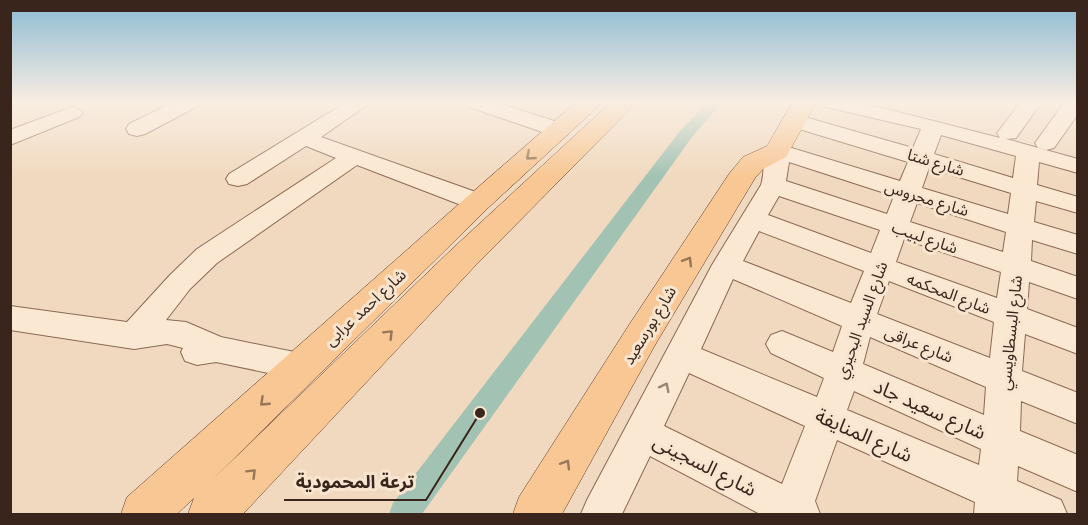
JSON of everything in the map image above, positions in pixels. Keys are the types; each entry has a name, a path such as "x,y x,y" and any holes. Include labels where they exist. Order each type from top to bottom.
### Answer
{"main road":[{"name":"شارع احمد عرابى","path":"144,514 478,202 562,128"},
{"name":"شارع احمد عرابى","path":"211,514 463,258 599,128"},
{"path":"775,168 792,128"},
{"name":"شارع بورسعيد","path":"536,514 642,335 743,174 753,163 775,168"}],"street":[{"path":"10,138 36,128"},
{"path":"238,179 321,128"},
{"path":"551,128 559,130"},
{"name":"شارع شتا","path":"840,128 921,158 1077,205"},
{"name":"شارع السيد البحيري","path":"794,513 860,320 921,158 917,128"},
{"path":"961,128 1077,152"},
{"path":"1028,143 1029,128"},
{"path":"1028,143 1046,128"},
{"path":"303,138 478,202"},
{"path":"1028,143 1077,166"},
{"name":"شارع البسطاويسي","path":"995,503 1004,379 1028,143"},
{"path":"134,336 180,282 207,256 355,156"},
{"path":"601,514 726,265 753,219 775,168"},
{"name":"شارع محروس","path":"775,168 909,192 1077,245"},
{"name":"شارع لبيب","path":"775,168 896,228 1077,288"},
{"name":"شارع المحكمه","path":"753,219 1077,341"},
{"name":"شارع عراقى","path":"726,265 1077,409"},
{"path":"10,318 134,336 145,346 172,353 216,349 302,366"},
{"name":"شارع سعيد جاد","path":"782,344 1077,474"},
{"name":"شارع المنايفة","path":"681,355 825,418 995,503 1047,514"},
{"name":"شارع السجينى","path":"642,433 794,513"}],"waterway":[{"path":"404,514 692,128"}],"place":[{"name":"ترعة المحمودية","path":"480,413"}]}
